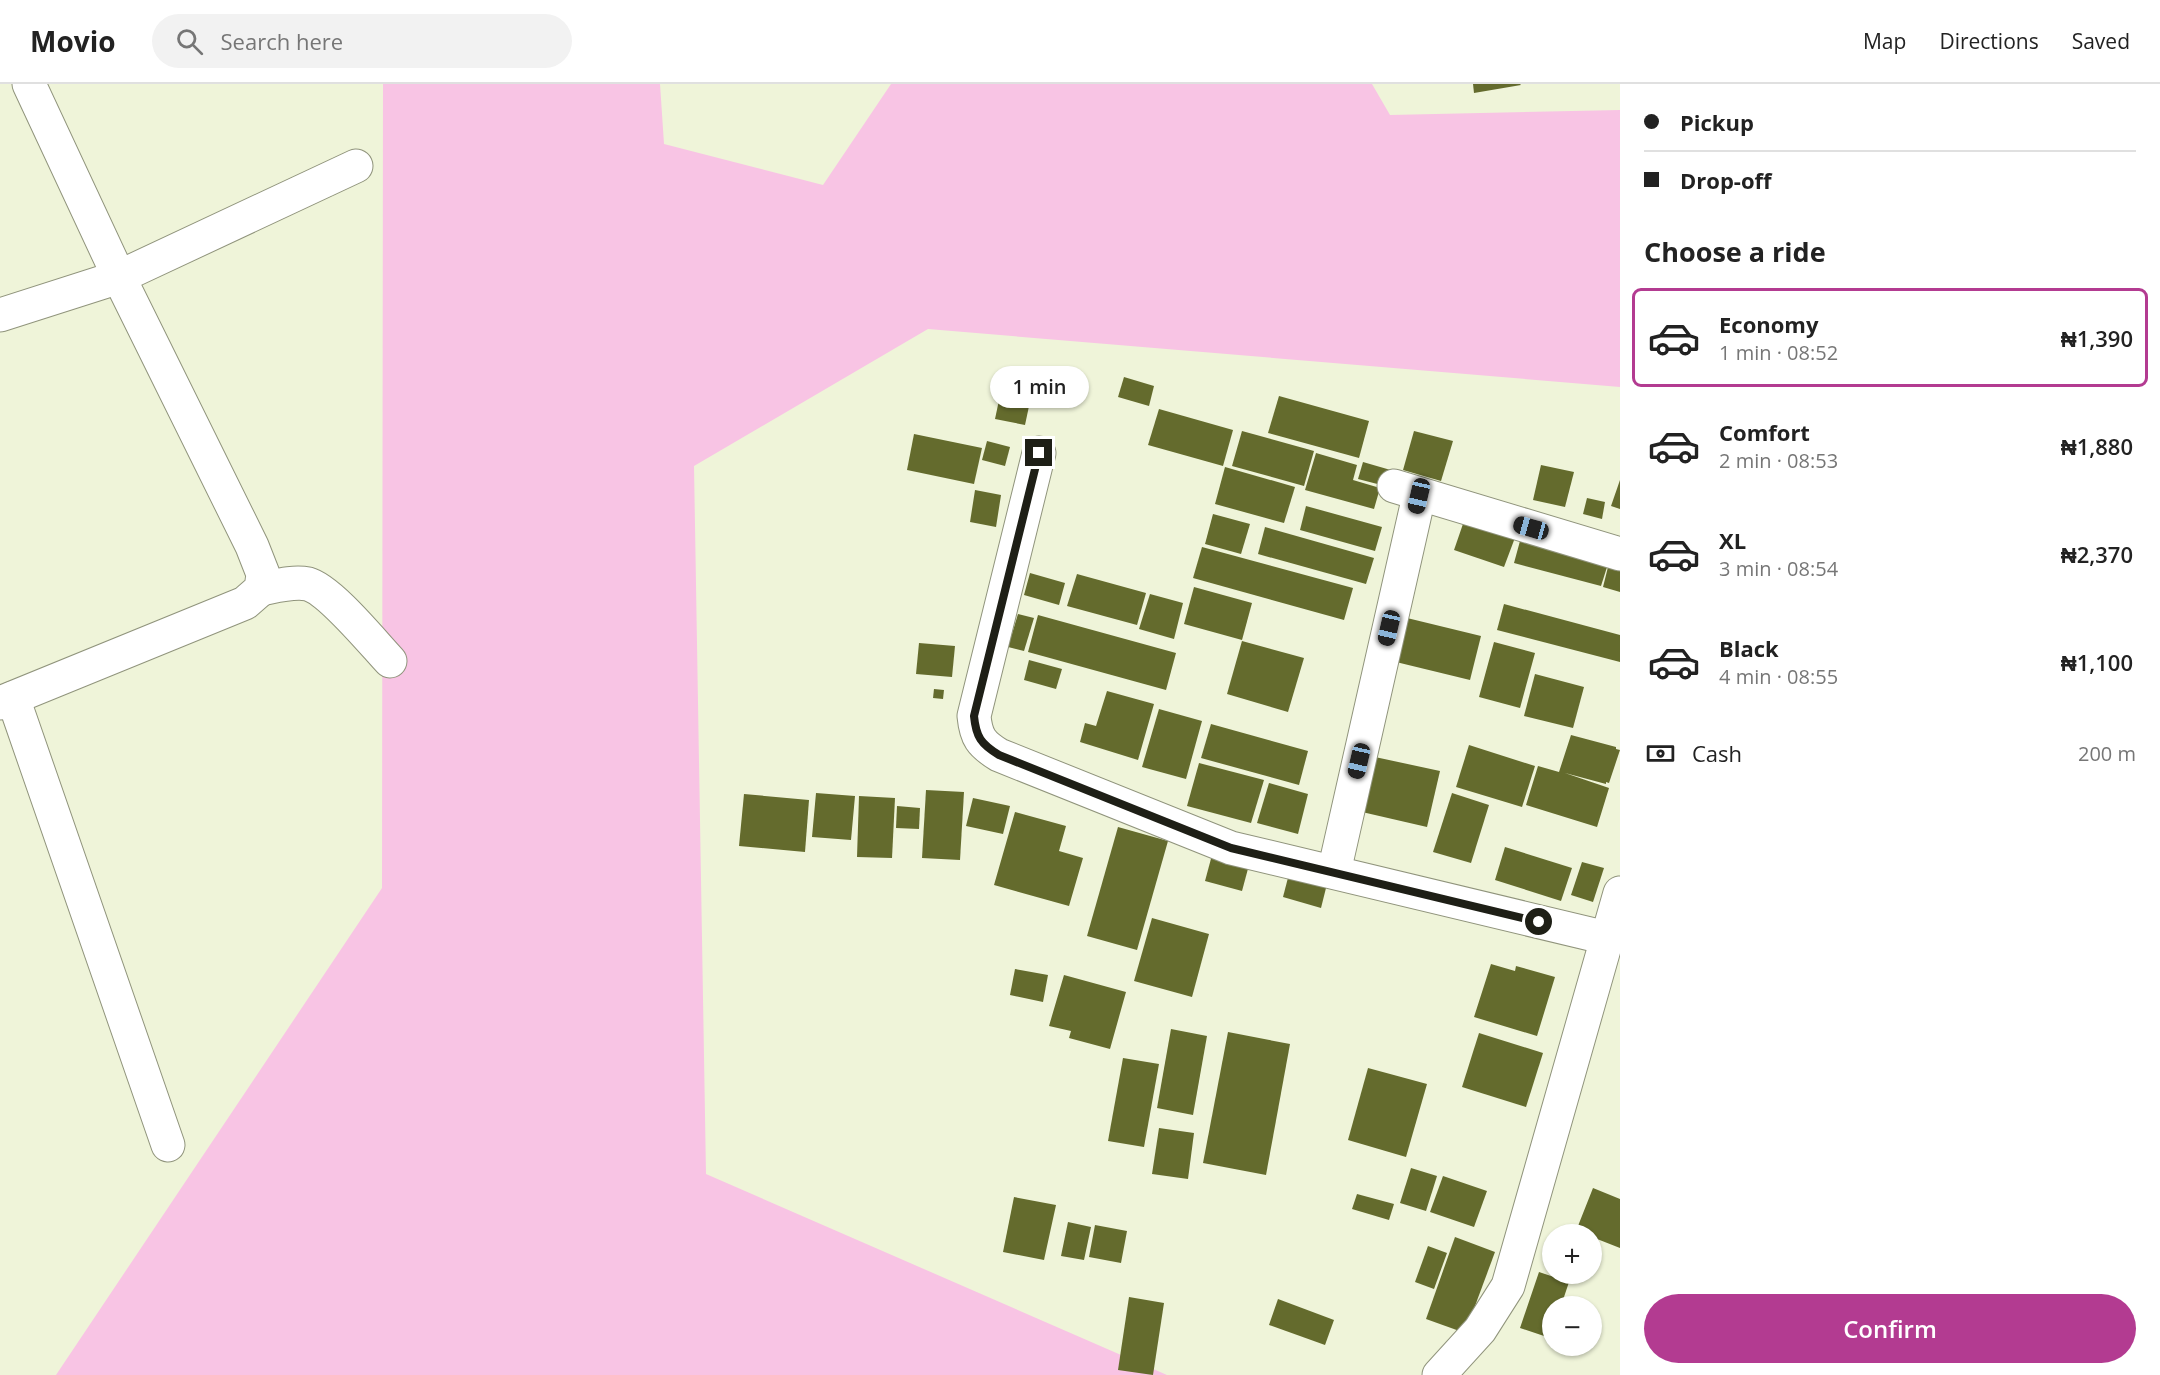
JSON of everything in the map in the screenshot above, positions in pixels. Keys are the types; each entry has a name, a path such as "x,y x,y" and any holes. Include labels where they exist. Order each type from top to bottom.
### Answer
{"street":[{"path":"29,84 118,277 252,546 263,574 261,589"},
{"path":"0,315 118,277 356,166"},
{"path":"1039,453 974,716 975,733 987,748 999,755 1231,848 1607,938"},
{"path":"1334,872 1406,491 1620,554"},
{"path":"168,1145 7,700 245,603 261,589 300,584 324,592 390,661"},
{"path":"1439,1375 1480,1330 1508,1286 1620,893"}],"shaded area":[{"path":"383,84 660,84 664,144 823,185 891,84 1372,84 1390,115 1620,110 1620,387 928,329 694,466 706,1174 1167,1375 56,1375 382,888"}],"building":[{"path":"1473,84 1520,84 1521,85 1474,93"},
{"path":"1124,377 1154,386 1149,406 1118,397"},
{"path":"1002,386 1032,392 1025,425 995,419"},
{"path":"1279,396 1369,421 1359,458 1268,433"},
{"path":"1159,409 1233,430 1223,466 1148,445"},
{"path":"1242,431 1314,451 1304,486 1232,466"},
{"path":"1414,431 1453,441 1441,481 1403,470"},
{"path":"914,434 982,448 974,484 907,470"},
{"path":"987,441 1010,447 1005,466 982,460"},
{"path":"1316,453 1357,465 1353,480 1380,488 1374,509 1305,490"},
{"path":"1363,462 1394,471 1389,487 1358,479"},
{"path":"1541,465 1574,472 1565,507 1533,500"},
{"path":"1225,467 1295,487 1284,523 1215,504"},
{"path":"1620,480 1620,509 1611,506"},
{"path":"975,490 1001,495 996,527 970,522"},
{"path":"1587,498 1605,502 1602,519 1583,514"},
{"path":"1306,506 1382,527 1375,551 1300,530"},
{"path":"1213,514 1250,524 1241,554 1205,544"},
{"path":"1465,518 1516,535 1504,567 1454,550"},
{"path":"1265,527 1374,558 1366,584 1258,554"},
{"path":"1520,541 1608,564 1601,586 1514,563"},
{"path":"1202,547 1353,588 1344,620 1193,578"},
{"path":"1608,567 1620,570 1620,592 1603,587"},
{"path":"1030,573 1065,583 1059,605 1024,595"},
{"path":"1077,574 1146,593 1137,625 1067,606"},
{"path":"1194,587 1252,603 1242,640 1184,624"},
{"path":"1150,594 1183,603 1174,639 1139,629"},
{"path":"1504,604 1620,635 1620,662 1497,630"},
{"path":"1018,614 1034,618 1024,651 1008,647"},
{"path":"1038,615 1176,653 1166,690 1028,652"},
{"path":"1407,618 1481,636 1470,680 1396,662"},
{"path":"1242,641 1304,658 1288,712 1227,694"},
{"path":"1494,642 1535,653 1520,708 1479,697"},
{"path":"919,643 955,646 952,677 916,674"},
{"path":"1029,660 1062,669 1056,689 1024,680"},
{"path":"1535,674 1584,687 1573,728 1524,716"},
{"path":"934,689 944,690 943,699 933,698"},
{"path":"1107,691 1154,704 1138,760 1080,742 1085,723 1096,726"},
{"path":"1159,709 1202,721 1186,779 1142,767"},
{"path":"1211,724 1308,751 1299,785 1201,758"},
{"path":"1571,735 1620,750 1609,783 1565,773 1609,788 1597,827 1526,805 1538,766 1559,772"},
{"path":"1469,745 1535,766 1522,807 1456,787"},
{"path":"1375,757 1440,771 1427,827 1362,812"},
{"path":"1199,763 1264,780 1251,823 1187,806"},
{"path":"1269,783 1308,794 1298,834 1257,823"},
{"path":"926,790 964,792 960,860 922,858"},
{"path":"816,793 855,796 851,840 812,837"},
{"path":"1452,793 1489,805 1471,863 1433,852"},
{"path":"744,794 809,800 805,852 739,846"},
{"path":"859,796 895,798 892,858 857,857"},
{"path":"973,798 1010,806 1003,834 966,826"},
{"path":"897,806 920,808 919,829 896,828"},
{"path":"1015,812 1066,826 1059,851 1083,858 1069,906 994,885"},
{"path":"1118,827 1168,841 1137,950 1087,936"},
{"path":"1505,847 1572,868 1561,901 1495,880"},
{"path":"1212,855 1249,865 1242,891 1205,881"},
{"path":"1582,862 1604,868 1593,902 1571,895"},
{"path":"1290,870 1328,880 1321,908 1283,897"},
{"path":"1152,918 1209,934 1192,997 1134,981"},
{"path":"1491,964 1515,971 1516,966 1555,977 1537,1036 1474,1017"},
{"path":"1015,969 1048,975 1043,1002 1010,995"},
{"path":"1064,975 1126,992 1110,1049 1069,1038 1071,1031 1049,1026"},
{"path":"1171,1029 1207,1036 1193,1115 1157,1108"},
{"path":"1228,1032 1290,1044 1266,1175 1203,1163"},
{"path":"1479,1033 1543,1053 1526,1107 1462,1087"},
{"path":"1123,1058 1159,1064 1144,1147 1108,1141"},
{"path":"1368,1068 1427,1084 1406,1157 1348,1140"},
{"path":"1159,1128 1194,1133 1188,1179 1152,1174"},
{"path":"1411,1168 1437,1176 1426,1211 1400,1203"},
{"path":"1443,1176 1487,1191 1474,1227 1430,1212"},
{"path":"1593,1188 1620,1199 1620,1248 1602,1241 1602,1224 1579,1224"},
{"path":"1357,1194 1394,1204 1389,1220 1352,1209"},
{"path":"1014,1197 1056,1205 1044,1260 1003,1252"},
{"path":"1068,1222 1091,1227 1084,1260 1061,1256"},
{"path":"1095,1225 1127,1231 1121,1263 1089,1257"},
{"path":"1455,1237 1495,1252 1465,1333 1426,1319"},
{"path":"1428,1246 1447,1253 1434,1289 1415,1282"},
{"path":"1539,1272 1542,1273 1542,1284 1568,1284 1564,1296 1542,1296 1542,1335 1520,1328"},
{"path":"1129,1297 1164,1303 1153,1375 1118,1370"},
{"path":"1278,1299 1334,1320 1325,1345 1269,1325"}],"route":[{"path":"1039,453 974,716 975,733 987,748 999,755 1231,848 1539,922"}]}
